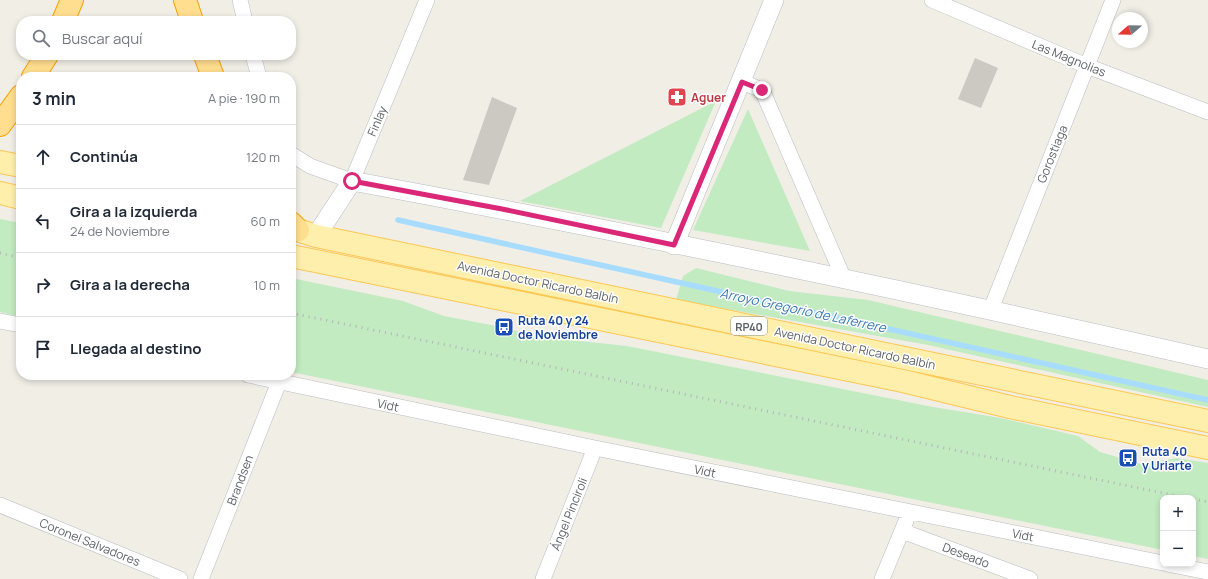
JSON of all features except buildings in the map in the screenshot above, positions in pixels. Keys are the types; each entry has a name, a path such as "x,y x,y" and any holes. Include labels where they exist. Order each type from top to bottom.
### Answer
{"highway":[{"path":"65,16 72,0"},
{"path":"184,0 190,16"},
{"path":"36,72 44,60"},
{"path":"207,60 211,72"},
{"path":"0,125 16,103"}],"main road":[{"path":"0,162 16,165"},
{"path":"0,193 16,197"},
{"name":"Avenida Doctor Ricardo Balbín","path":"299,230 1208,421"},
{"name":"Avenida Doctor Ricardo Balbín","path":"296,257 903,381 1010,407 1208,448"}],"street":[{"path":"240,0 244,16"},
{"name":"Finlay","path":"299,230 352,181 427,0"},
{"path":"674,245 742,82 774,0"},
{"name":"Las Magnolias","path":"932,0 1087,66 1208,112"},
{"name":"Gorostiaga","path":"991,309 1113,0"},
{"path":"255,60 258,72"},
{"path":"742,82 762,90 844,279"},
{"path":"296,157 310,166 352,181 502,209 991,309 1208,359"},
{"path":"0,321 16,324"},
{"name":"Vidt","path":"270,380 910,513 1160,562"},
{"name":"Brandsen","path":"201,579 279,382"},
{"name":"Ángel Pinciroli","path":"543,579 595,448"},
{"name":"Coronel Salvadores","path":"0,506 180,579"},
{"path":"882,579 910,513"},
{"name":"Deseado","path":"902,530 1030,579"},
{"path":"1182,567 1208,572"}],"green space":[{"path":"716,101 661,228 520,201"},
{"path":"748,109 810,251 693,230"},
{"path":"0,219 16,222 16,316 0,312"},
{"path":"696,268 789,291 868,300 1208,380 1208,407 928,345 676,300 683,276"},
{"path":"296,279 403,301 444,316 496,326 497,330 507,334 510,329 534,336 627,346 933,407 1001,418 1078,436 1100,452 1141,464 1177,458 1208,463 1208,559 1196,557 1196,495 1160,495 1160,549 296,373"}],"waterway":[{"name":"Arroyo Gregorio de Laferrere","path":"398,220 1208,400"}],"railway":[{"path":"0,253 16,257"},
{"path":"296,314 1172,495"},
{"path":"1196,500 1208,502"}],"place":[{"name":"Aguer","path":"677,97"},
{"name":"Ruta 40 y 24 de Noviembre","path":"504,327"},
{"name":"Ruta 40 y Uriarte","path":"1128,458"}],"route":[{"path":"352,181 502,209 674,245 742,82 762,90"}]}
